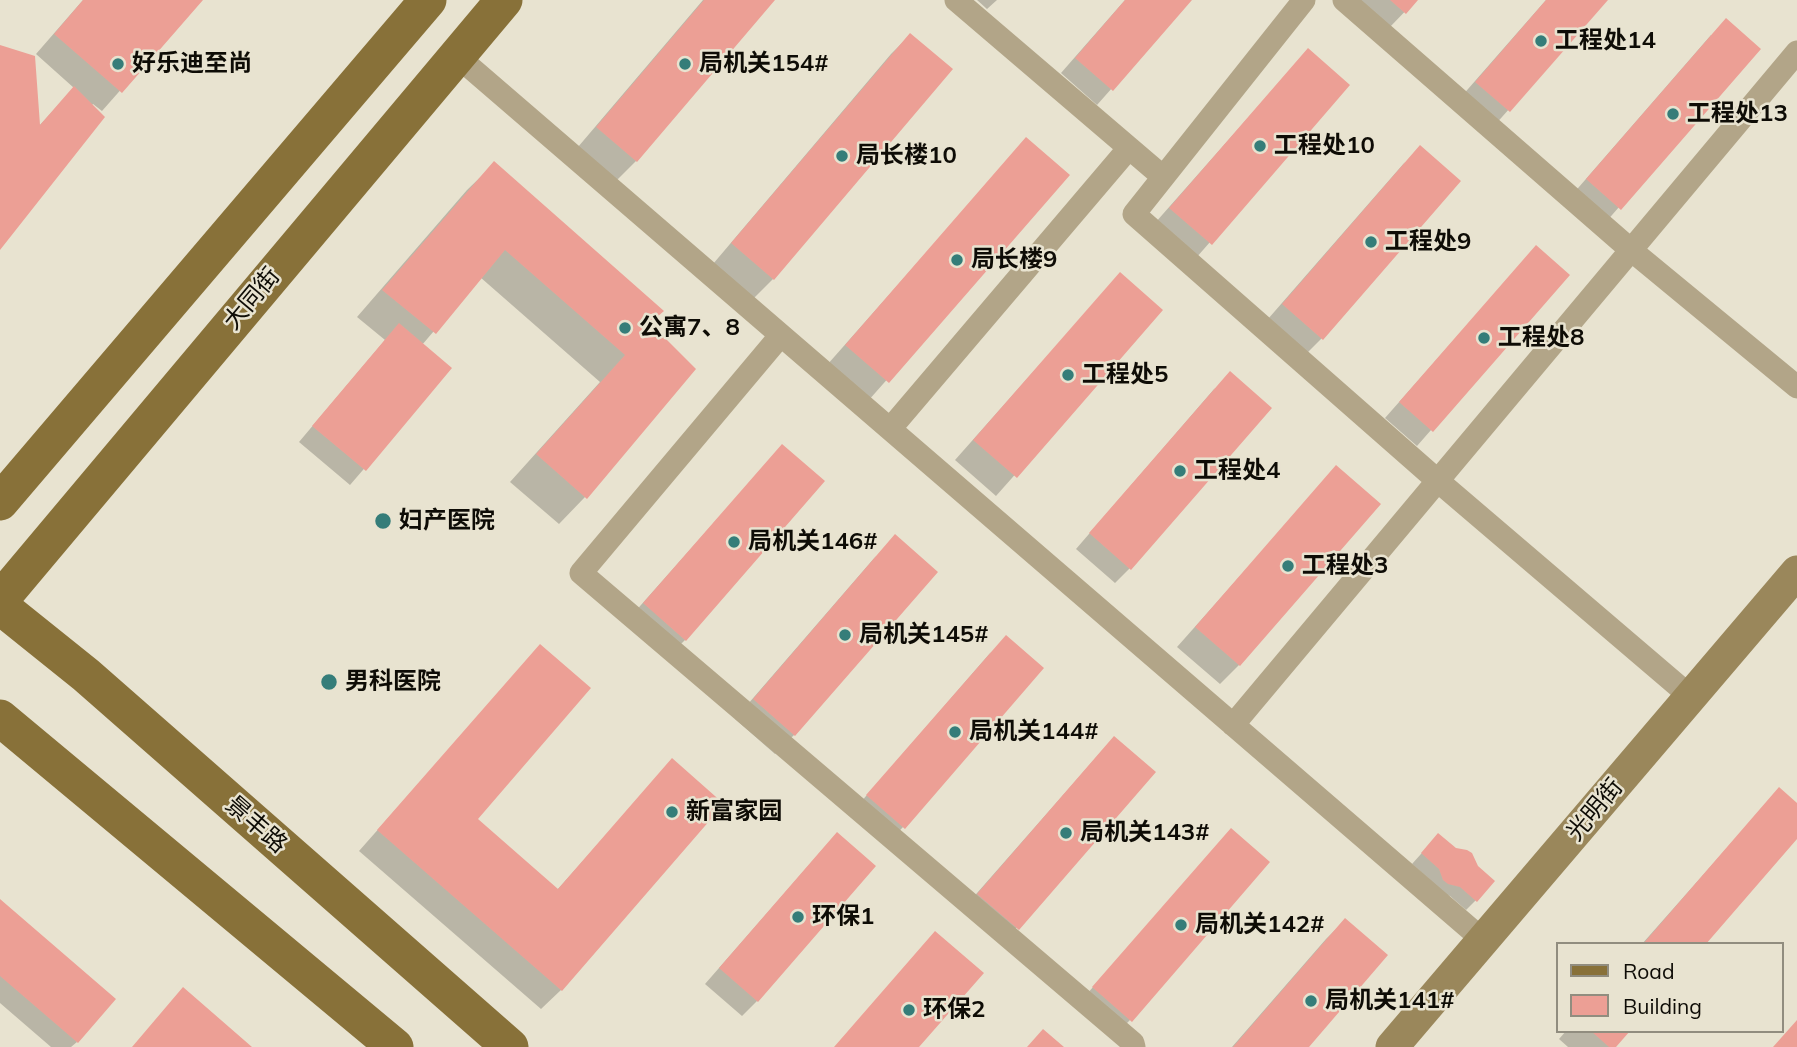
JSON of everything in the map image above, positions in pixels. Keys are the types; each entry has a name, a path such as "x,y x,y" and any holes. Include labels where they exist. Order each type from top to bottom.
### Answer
{"main road":[{"path":"0,502 428,0"},
{"name":"大同街","path":"0,600 504,0"},
{"name":"光明街","path":"1392,1047 1797,572"},
{"name":"景丰路","path":"0,606 86,675 510,1047"},
{"path":"0,718 395,1047"}],"street":[{"path":"956,0 1162,176"},
{"path":"1304,0 1134,214 1438,481 1691,697"},
{"path":"1344,0 1631,250 1797,387"},
{"path":"1233,724 1797,52"},
{"path":"457,56 1483,940"},
{"path":"890,429 1129,148"},
{"path":"781,335 581,573 1133,1043 1134,1047"}],"building":[{"name":"好乐迪至尚","path":"83,0 203,0 122,93 54,34"},
{"name":"局机关154#","path":"704,0 775,0 637,162 596,127"},
{"path":"1125,0 1192,0 1113,91 1075,58"},
{"path":"1390,0 1418,0 1406,14"},
{"name":"工程处14","path":"1546,0 1608,0 1510,112 1475,82"},
{"name":"工程处13","path":"1726,18 1761,49 1621,210 1586,179"},
{"name":"局长楼10","path":"910,33 953,69 774,280 731,243"},
{"path":"0,45 35,56 40,125 74,86 105,117 0,250"},
{"name":"工程处10","path":"1308,48 1350,85 1212,245 1169,208"},
{"name":"局长楼9","path":"1026,137 1070,175 889,383 845,345"},
{"name":"工程处9","path":"1420,145 1461,181 1323,340 1282,304"},
{"name":"公寓7、8","path":"494,161 664,311 650,323 696,369 587,499 536,454 625,355 505,250 436,334 382,290"},
{"name":"工程处8","path":"1536,245 1570,275 1433,432 1399,402"},
{"name":"工程处5","path":"1120,272 1163,310 1017,478 973,440"},
{"path":"399,323 452,368 366,471 312,426"},
{"name":"工程处4","path":"1230,371 1272,408 1131,570 1089,533"},
{"name":"局机关146#","path":"782,444 825,481 686,641 643,603"},
{"name":"工程处3","path":"1336,465 1381,504 1240,666 1195,627"},
{"name":"局机关145#","path":"895,534 938,572 795,736 753,699"},
{"name":"局机关144#","path":"1006,635 1044,668 905,829 866,795"},
{"name":"新富家园","path":"540,644 591,688 478,819 558,889 672,758 724,804 562,991 377,830"},
{"name":"局机关143#","path":"1114,736 1156,772 1019,930 977,894"},
{"path":"1779,787 1797,803 1797,839 1708,942 1645,942"},
{"name":"局机关142#","path":"1231,828 1270,862 1132,1022 1092,987"},
{"name":"环保1","path":"837,832 876,866 758,1002 719,968"},
{"path":"1438,833 1456,848 1472,853 1478,866 1495,881 1477,902 1460,887 1443,880 1439,869 1421,853"},
{"path":"0,899 116,999 78,1043 0,976"},
{"name":"局机关141#","path":"1345,918 1388,955 1309,1047 1233,1047"},
{"name":"环保2","path":"935,931 984,973 919,1047 834,1047"},
{"path":"183,987 252,1047 132,1047"},
{"path":"1797,1020 1797,1047 1773,1047"},
{"path":"1043,1029 1064,1047 1027,1047"},
{"path":"1593,1033 1628,1033 1616,1047 1609,1047"}],"place":[{"name":"工程处14","path":"1541,41"},
{"name":"好乐迪至尚","path":"118,64"},
{"name":"局机关154#","path":"685,64"},
{"name":"工程处13","path":"1673,114"},
{"name":"工程处10","path":"1260,146"},
{"name":"局长楼10","path":"842,156"},
{"name":"工程处9","path":"1371,242"},
{"name":"局长楼9","path":"957,260"},
{"name":"公寓7、8","path":"625,328"},
{"name":"工程处8","path":"1484,338"},
{"name":"工程处5","path":"1068,375"},
{"name":"工程处4","path":"1180,471"},
{"name":"妇产医院","path":"383,521"},
{"name":"局机关146#","path":"734,542"},
{"name":"工程处3","path":"1288,566"},
{"name":"局机关145#","path":"845,635"},
{"name":"男科医院","path":"329,682"},
{"name":"局机关144#","path":"955,732"},
{"name":"新富家园","path":"672,812"},
{"name":"局机关143#","path":"1066,833"},
{"name":"环保1","path":"798,917"},
{"name":"局机关142#","path":"1181,925"},
{"name":"局机关141#","path":"1311,1001"},
{"name":"环保2","path":"909,1010"}]}
